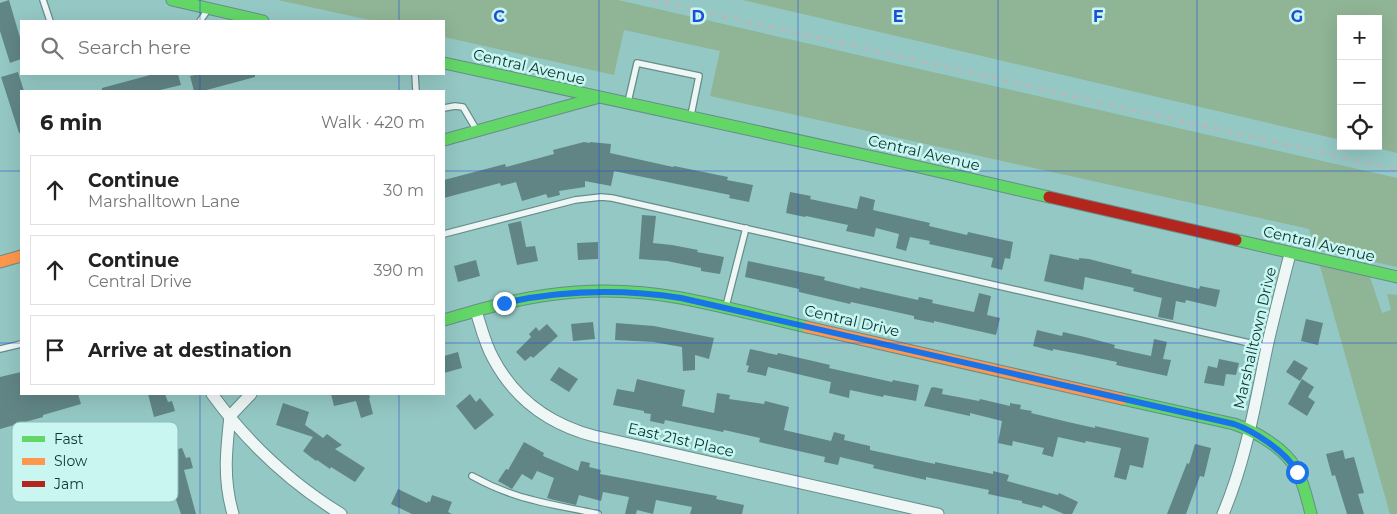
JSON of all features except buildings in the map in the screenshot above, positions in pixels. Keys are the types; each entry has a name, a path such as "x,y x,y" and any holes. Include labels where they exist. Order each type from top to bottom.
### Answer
{"street":[{"path":"172,0 258,20"},
{"name":"Central Avenue","path":"445,63 906,164 1290,254 1397,277"},
{"path":"445,140 598,98"},
{"name":"Marshalltown Drive","path":"1223,514 1235,486 1250,432 1267,347 1290,254"},
{"path":"0,262 20,256"},
{"name":"Central Drive","path":"445,320 528,298 569,293 643,293 725,308 1234,424 1280,451 1294,465 1311,514"},
{"name":"East 21st Place","path":"476,311 492,357 506,380 532,406 569,428 594,436 938,514"},
{"path":"213,395 254,444 314,496 341,514"},
{"path":"233,514 226,471 230,416 250,395"}],"lane":[{"path":"43,0 50,20"},
{"path":"201,20 209,9"},
{"path":"628,104 637,63 699,76 690,118"},
{"path":"414,75 416,90"},
{"path":"445,108 463,107 478,131"},
{"path":"445,234 559,204 601,196 1267,347"},
{"path":"725,308 746,228"},
{"path":"0,349 20,344"},
{"path":"472,476 515,495 598,514"}],"green space":[{"path":"278,0 618,0 1397,178 1397,267 1315,249 1309,229 710,96 720,51 624,30 614,75 445,37 445,20 369,20"},
{"path":"743,0 1397,0 1397,153 1382,149 1382,15 1337,15 1337,139"},
{"path":"1320,266 1370,277 1382,313 1391,310 1387,294 1397,295 1397,514 1390,514"}],"railway":[{"path":"652,0 1397,170"}],"traffic: fast":[{"path":"172,0 259,20"},
{"path":"445,63 1049,197"},
{"path":"445,140 596,98"},
{"path":"1236,240 1397,277"},
{"path":"445,320 535,297 564,293 614,291 648,293 681,298 807,327"},
{"path":"1122,399 1234,424 1260,436 1278,448 1296,469 1305,491 1311,514"}],"traffic: slow":[{"path":"0,262 20,256"},
{"path":"807,327 1122,399"}],"traffic: jam":[{"path":"1049,197 1236,240"}],"route":[{"path":"504,303 548,295 588,292 643,293 681,298 1234,424 1280,451 1294,465 1297,472"}]}
